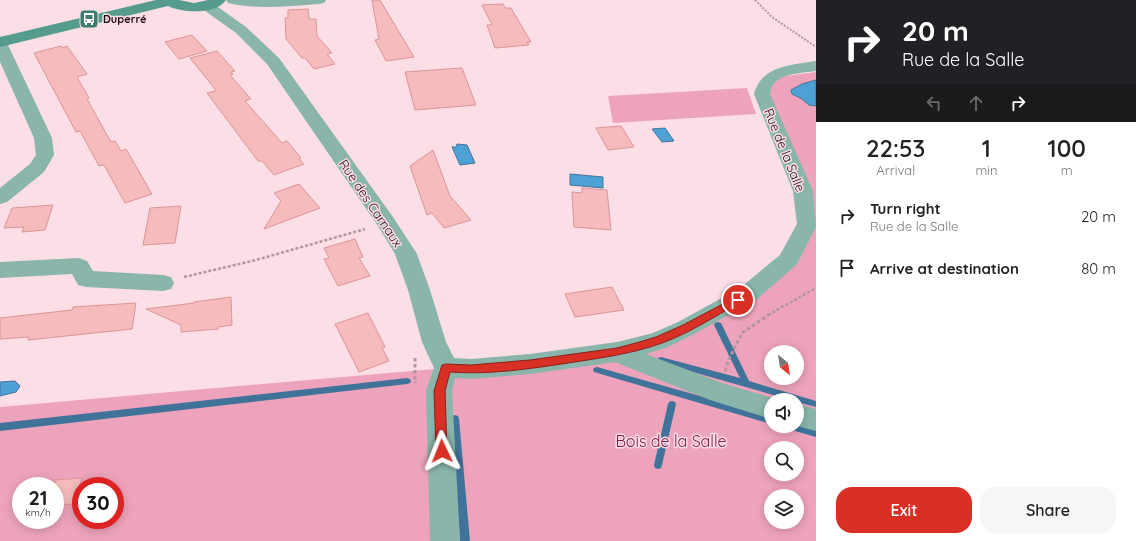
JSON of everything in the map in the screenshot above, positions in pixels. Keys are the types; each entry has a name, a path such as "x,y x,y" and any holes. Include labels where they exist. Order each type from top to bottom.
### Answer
{"street":[{"path":"0,42 169,0 183,6 212,2"},
{"path":"233,0 261,4 319,0"},
{"name":"Rue des Carnaux","path":"212,2 273,61 386,222 406,254 420,290 434,342 446,368"},
{"path":"0,45 43,138 45,155 37,168 0,198"},
{"name":"Rue de la Salle","path":"446,368 471,370 530,364 617,352 660,340 748,294 788,260 807,224 803,191 762,94 763,85 769,78 780,74 816,66"},
{"path":"0,270 79,266 86,279 163,283"},
{"path":"617,352 719,393 764,406"},
{"path":"445,541 439,391 446,368"},
{"path":"804,417 816,420"}],"path":[{"path":"755,0 772,17 816,48"},
{"path":"163,283 256,260 386,222"},
{"path":"719,393 729,359 742,333 765,316 816,288"},
{"path":"415,389 415,348 434,342"}],"green space":[{"name":"Bois de la Salle","path":"816,72 816,541 0,541 0,407 446,368 660,340 788,260 807,224 762,94 769,78"},
{"path":"747,88 756,114 613,123 608,96"}],"water":[{"path":"816,80 816,106 809,105 802,99 792,94 791,90 802,84"},
{"path":"665,128 674,141 662,142 652,129"},
{"path":"457,144 467,145 475,163 460,165 452,147 456,147"},
{"path":"570,174 603,177 603,188 570,185"},
{"path":"15,381 20,386 16,392 0,396 0,382"}],"building":[{"path":"372,0 380,0 414,57 386,61 375,40 379,39"},
{"path":"503,4 505,8 511,8 531,42 527,42 529,45 495,48 487,25 492,25 482,5"},
{"path":"308,9 309,19 316,19 317,36 332,53 327,54 335,64 314,69 305,58 302,58 286,39 285,18 288,18 288,10"},
{"path":"192,35 207,51 179,59 165,42"},
{"path":"61,46 62,48 67,46 87,74 77,77 89,98 87,99 111,142 115,141 121,151 126,149 152,194 125,203 104,165 99,166 80,131 76,132 34,53"},
{"path":"217,51 235,71 231,72 233,74 230,75 251,99 245,101 282,143 287,141 304,164 274,175 262,161 258,161 207,93 215,91 215,89 190,58"},
{"path":"462,68 476,105 415,110 405,72"},
{"path":"621,126 634,147 608,150 596,128"},
{"path":"433,150 450,196 471,220 444,228 432,213 427,215 410,166"},
{"path":"299,184 320,208 264,229 281,201 274,193"},
{"path":"582,188 607,190 611,230 574,227 572,192 582,193"},
{"path":"53,205 45,230 22,232 24,227 4,228 12,208"},
{"path":"181,206 175,243 143,245 150,208"},
{"path":"355,239 363,257 359,258 370,276 338,286 324,259 329,258 324,248"},
{"path":"612,287 624,310 575,317 565,294"},
{"path":"231,297 232,325 218,327 218,329 181,332 181,325 146,309 194,303"},
{"path":"136,303 132,329 28,340 29,337 0,339 0,318 72,310 73,307"},
{"path":"368,313 385,347 382,348 389,361 359,372 335,324"},
{"path":"64,479 72,479 72,504 64,505"}],"waterway":[{"path":"718,325 746,383"},
{"path":"661,360 746,383"},
{"path":"597,370 764,418"},
{"path":"0,427 407,381"},
{"path":"746,383 816,404"},
{"path":"658,465 672,404"},
{"path":"455,419 465,541"},
{"path":"804,430 816,433"}],"place":[{"name":"Duperré","path":"89,19"}],"route":[{"path":"442,451 439,391 446,368 471,370 530,364 617,352 660,340 738,300"}]}
